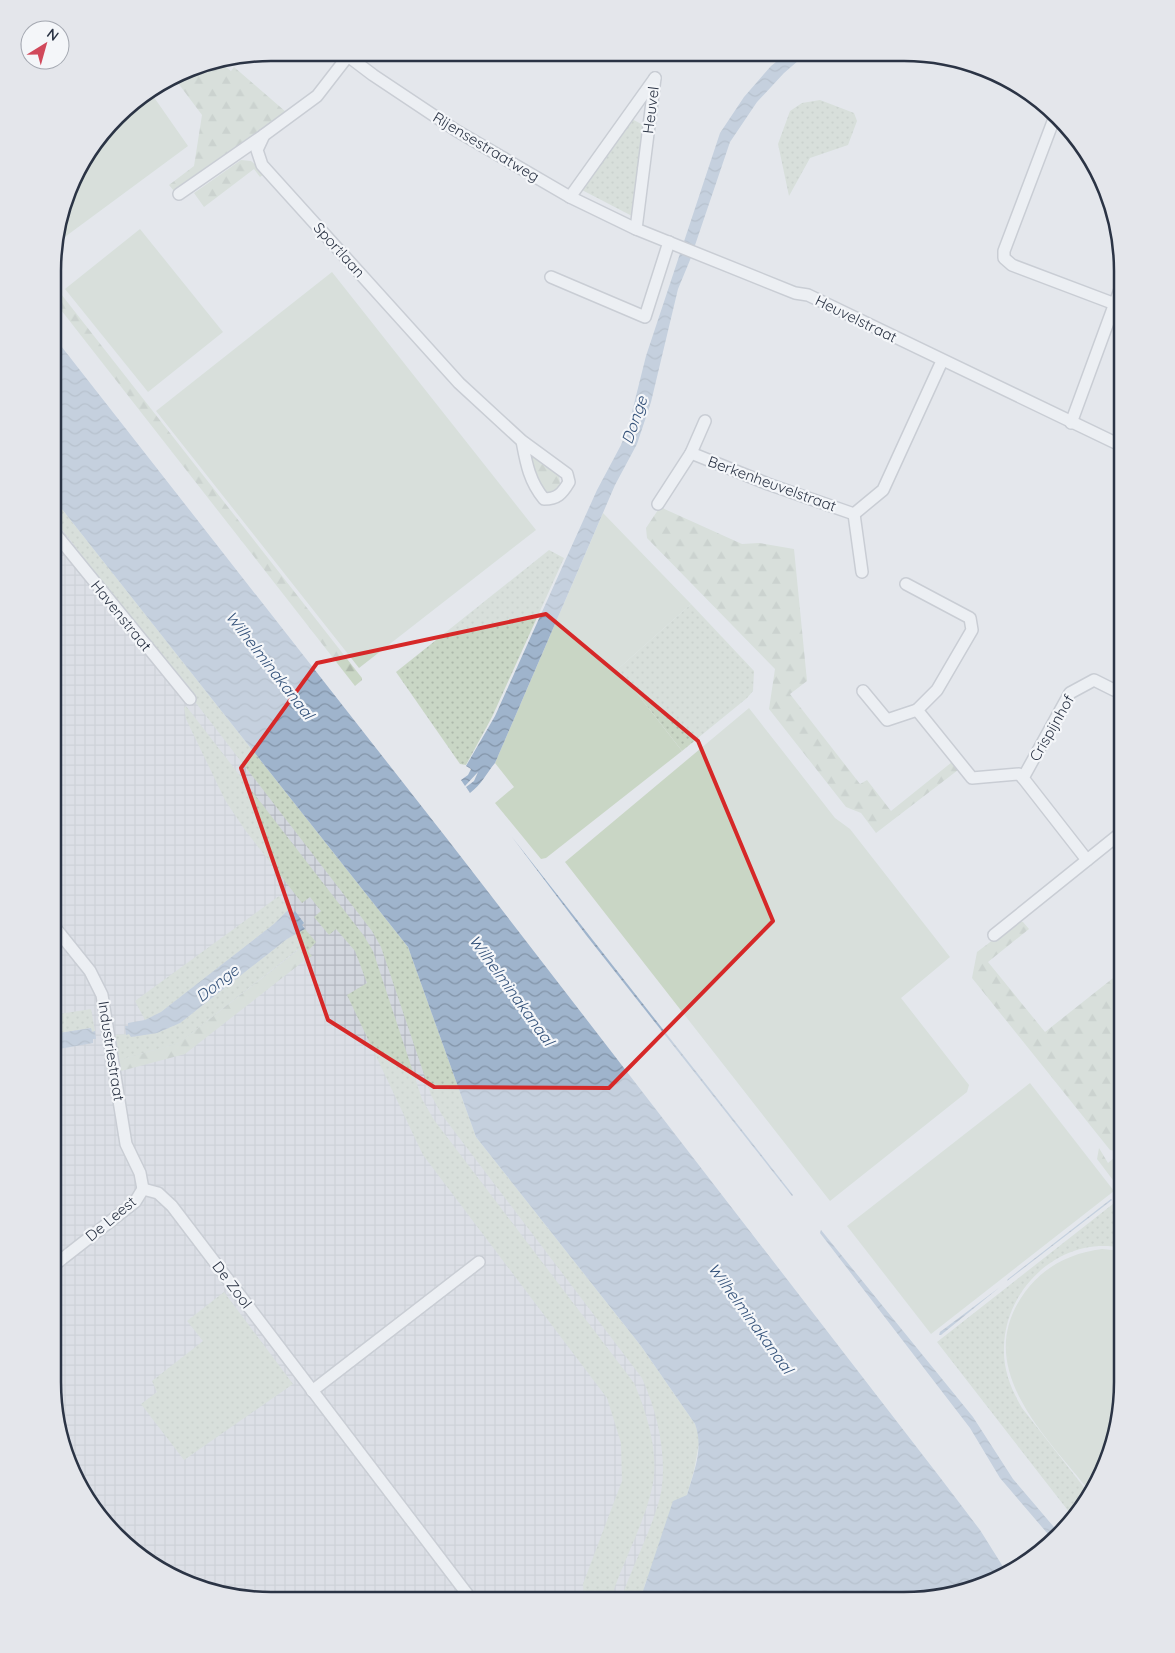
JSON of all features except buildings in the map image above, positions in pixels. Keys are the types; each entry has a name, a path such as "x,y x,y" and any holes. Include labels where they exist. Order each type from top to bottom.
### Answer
{"street":[{"path":"179,194 317,96 342,61"},
{"name":"Rijensestraatweg","path":"354,61 457,131 570,197 636,229"},
{"name":"Heuvel","path":"570,197 655,78 636,229"},
{"path":"1052,123 1004,251 1004,258 1012,265 1114,303"},
{"name":"Sportlaan","path":"264,135 257,150 262,165 459,383 522,441 567,474 569,482 563,493 553,499 544,499 534,487 527,467 522,441"},
{"name":"Heuvelstraat","path":"636,229 795,293 808,296 1114,442"},
{"path":"551,277 645,317 669,242"},
{"path":"1071,423 1114,309"},
{"name":"Berkenheuvelstraat","path":"854,514 883,490 942,361"},
{"name":"Berkenheuvelstraat","path":"658,504 691,453 705,421"},
{"name":"Berkenheuvelstraat","path":"691,453 768,484 854,514"},
{"name":"Berkenheuvelstraat","path":"854,514 862,572"},
{"name":"Havenstraat","path":"61,541 190,699"},
{"path":"863,691 887,720 916,710 937,690 972,630 970,618 906,584"},
{"name":"Crispijnhof","path":"1023,778 1070,692 1094,680 1114,690"},
{"name":"Crispijnhof","path":"916,710 972,778 1019,774 1088,860"},
{"path":"994,935 1114,839"},
{"name":"Industriestraat","path":"61,935 90,971 102,995 126,1144 140,1173 143,1189"},
{"name":"De Leest","path":"61,1260 135,1202 143,1189"},
{"name":"De Zool","path":"143,1189 158,1193 172,1206 467,1592"},
{"path":"312,1391 479,1262"}],"highlighted area":[{"path":"546,614 698,741 773,921 609,1088 434,1087 328,1020 241,768 317,663"}],"shaded area":[{"path":"61,515 391,939 473,1149 670,1410 663,1513 635,1592 272,1592 244,1590 217,1585 191,1576 166,1564 133,1540 113,1520 89,1486 77,1462 68,1436 63,1409 61,1381"}],"green space":[{"path":"225,66 231,71 234,67 286,112 174,191 169,185 194,166 202,115 178,83 204,72"},
{"path":"154,98 188,146 64,238 72,204 89,166 113,133 133,113"},
{"path":"820,100 854,113 857,121 848,145 810,158 789,196 778,144 790,111 802,103"},
{"path":"630,118 645,126 632,216 580,189"},
{"path":"241,160 251,161 262,170 263,175 260,177 254,169 204,207 194,193"},
{"path":"140,229 223,332 148,392 65,289"},
{"path":"332,272 536,530 359,668 156,411"},
{"path":"61,294 362,678 355,686 61,310"},
{"path":"528,452 559,475 560,484 556,493 547,494 539,486"},
{"path":"660,507 742,544 759,543 794,549 807,681 790,694 860,784 867,780 891,811 952,762 958,770 876,833 861,813 846,807 769,709 775,669 647,538 646,528"},
{"path":"61,508 408,947 476,1137 641,1346 695,1424 700,1438 687,1495 645,1584 644,1592 624,1591 646,1538 660,1497 663,1459 656,1418 642,1378 442,1115 431,1095 381,947 372,931 61,528"},
{"path":"603,513 691,604 618,669 682,751 546,858 541,859 495,803 514,787 495,763"},
{"path":"549,550 564,558 492,717 466,765 460,764 396,672"},
{"path":"691,604 754,671 753,691 682,751 618,669"},
{"path":"186,706 364,936 373,951 422,1099 434,1120 634,1383 651,1434 654,1475 649,1501 614,1592 584,1592 583,1584 622,1481 621,1443 607,1398 423,1155 347,995 367,983 355,951 336,929 329,935 314,917 321,911 310,897 302,903 245,830 225,800 186,719 184,708"},
{"path":"749,708 835,818 850,829 950,957 901,998 969,1085 967,1092 830,1201 565,862"},
{"path":"279,896 289,909 274,924 161,1012 145,1020 135,1001"},
{"path":"1018,921 1023,922 1029,929 988,962 1045,1032 1114,977 1114,1151 1110,1150 972,978 977,952"},
{"path":"305,929 316,942 308,951 312,956 305,960 297,950 179,1043 119,1060 115,1035 129,1034 131,1037 157,1033 180,1023 287,939"},
{"path":"298,950 305,960 185,1054 121,1071 119,1060 179,1043"},
{"path":"91,1009 95,1031 92,1032 90,1028 61,1033 61,1014"},
{"path":"1030,1083 1114,1191 931,1334 847,1226"},
{"path":"1099,1148 1108,1163 1114,1158 1114,1181 1097,1159"},
{"path":"1114,1203 1114,1247 1099,1246 1078,1250 1058,1258 1040,1270 1026,1286 1014,1305 1007,1325 1004,1355 1008,1379 1014,1394 1022,1408 1085,1488 1068,1511 937,1342"},
{"path":"1102,1249 1114,1250 1114,1381 1112,1409 1107,1436 1098,1462 1086,1487 1054,1448 1020,1399 1010,1374 1006,1347 1010,1320 1032,1283 1059,1262"},
{"path":"224,1292 293,1384 184,1460 141,1404 157,1392 152,1381 203,1341 187,1321"}],"water":[{"name":"Donge","path":"777,61 798,61 757,102 730,142 690,260 678,289 651,402 637,444 615,485 495,763 470,793 466,787 474,781 478,772 465,786 461,780 468,775 471,769 466,766 495,716 597,490 621,445 629,424 646,356 720,133 744,97"},
{"name":"Wilhelminakanaal","path":"61,346 448,840 942,1480 980,1530 1003,1567 984,1576 958,1585 931,1590 903,1592 643,1592 673,1501 687,1495 697,1460 699,1442 695,1424 641,1346 476,1137 408,947 61,508"},
{"path":"512,837 793,1195 792,1196 586,935"},
{"name":"Donge","path":"289,909 293,913 295,911 304,923 302,925 305,929 287,939 180,1023 157,1033 131,1037 129,1034 126,1035 125,1026 128,1026 128,1023 145,1020 161,1012 274,924"},
{"path":"91,1028 92,1032 95,1031 96,1039 93,1039 93,1043 61,1049 61,1033"},
{"path":"1112,1200 1007,1281 1008,1279"},
{"path":"821,1230 973,1417 1013,1479 1054,1528 1048,1534 1000,1478 970,1428 820,1233"},
{"path":"1000,1287 941,1335 939,1335 940,1332"}]}
